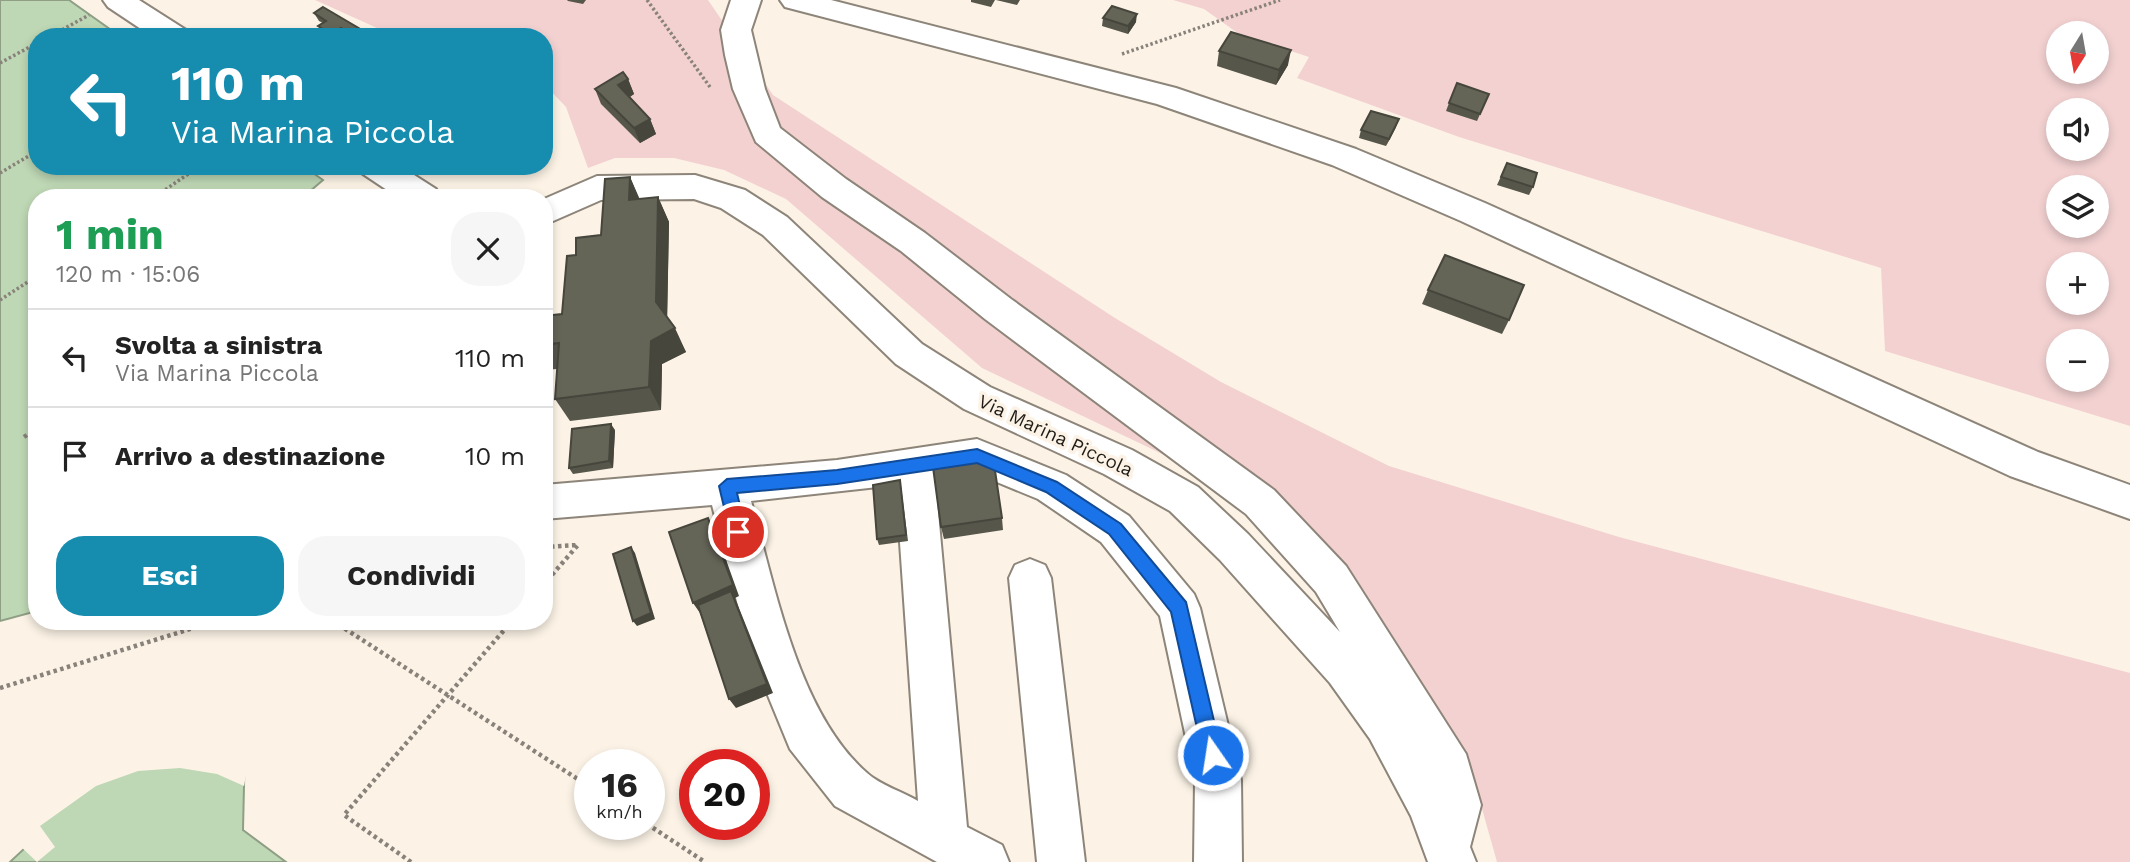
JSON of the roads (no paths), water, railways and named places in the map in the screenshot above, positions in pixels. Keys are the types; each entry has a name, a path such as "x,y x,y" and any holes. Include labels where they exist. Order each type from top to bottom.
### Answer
{"lane":[{"path":"118,0 161,28"},
{"path":"746,0 736,30 749,89 767,134 834,188 913,242 998,309 1260,502 1331,579 1450,770 1458,805 1449,855"},
{"path":"795,0 1165,96 1344,157 1473,212 2024,464 2130,502"},
{"path":"389,175 410,189"},
{"name":"Via Marina Piccola","path":"553,209 597,188 695,187 733,199 775,226 909,354 977,398 1118,462 1184,499 1234,547 1345,668 1386,724 1430,804 1449,855"},
{"path":"553,501 837,477 977,456 1052,487 1115,529 1179,608 1218,780 1218,862"},
{"path":"914,466 945,841"},
{"path":"727,486 772,652 806,733 851,790 985,862"},
{"path":"1030,578 1061,862"}]}
